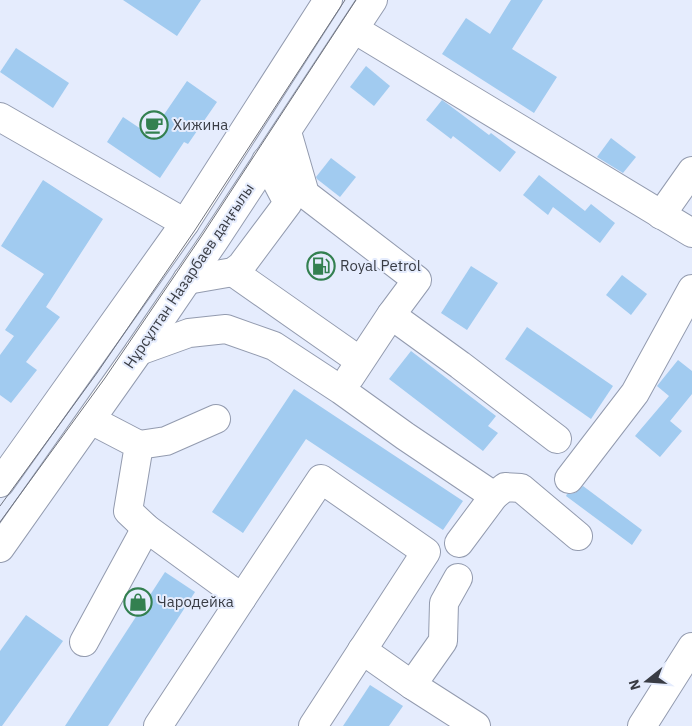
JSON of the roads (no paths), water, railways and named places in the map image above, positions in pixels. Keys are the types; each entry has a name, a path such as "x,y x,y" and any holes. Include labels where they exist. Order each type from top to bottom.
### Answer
{"main road":[{"path":"0,483 185,222 328,0"},
{"name":"Нұрсұлтан Назарбаев даңғылы","path":"0,548 140,351 373,0"},
{"path":"354,29 692,234"},
{"path":"0,117 185,222"},
{"path":"187,280 233,272 241,266 296,198 287,132"},
{"path":"266,161 296,198 417,280 341,390"},
{"path":"661,215 692,172"},
{"path":"233,272 360,361"},
{"path":"569,479 636,392 692,290"},
{"path":"391,315 557,439"},
{"path":"140,351 189,333 226,329 274,346 494,496"},
{"path":"91,420 139,445 166,441 216,419"},
{"path":"139,445 128,511 146,528 242,598"},
{"path":"158,726 321,479 426,552 312,726"},
{"path":"459,543 494,496 505,487 521,488 578,536"},
{"path":"84,642 146,528"},
{"path":"412,685 443,641 444,603 458,578"},
{"path":"642,726 692,647"},
{"path":"362,650 476,726"}],"tram line":[{"path":"0,506 97,373 195,230 345,0"},
{"path":"0,522 105,378 203,234 356,0"}],"place":[{"name":"Хижина","path":"154,125"},
{"name":"Royal Petrol","path":"321,266"},
{"name":"Чародейка","path":"138,602"}]}
